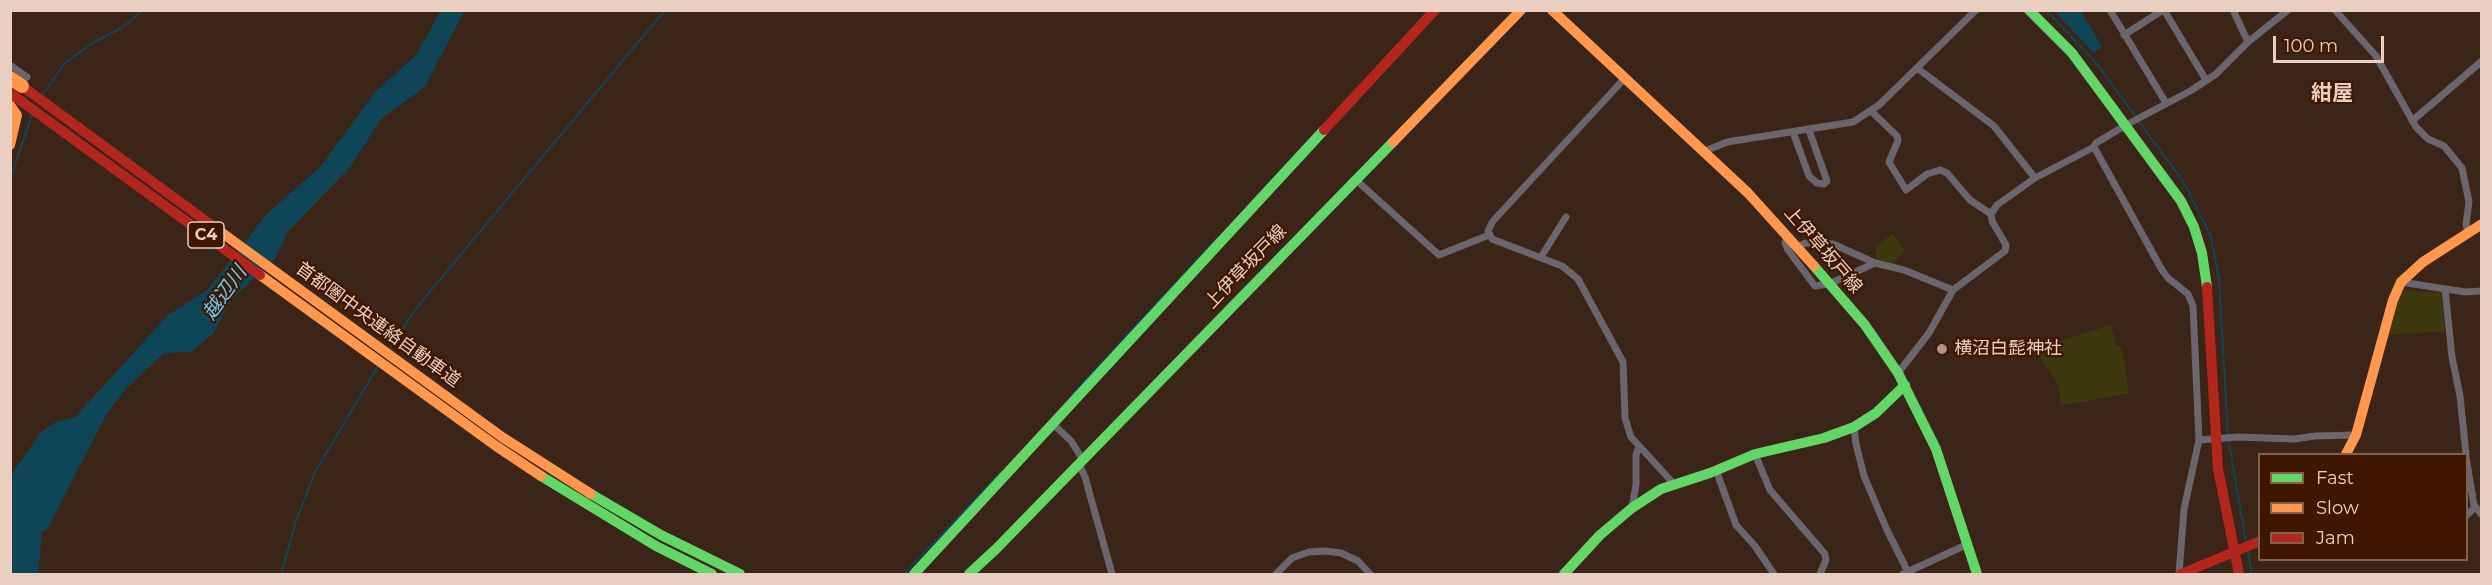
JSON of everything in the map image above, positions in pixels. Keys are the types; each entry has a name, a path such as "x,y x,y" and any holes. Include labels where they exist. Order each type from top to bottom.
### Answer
{"main road":[{"path":"914,574 1435,10"},
{"name":"上伊草坂戸線","path":"996,549 1521,10"},
{"name":"上伊草坂戸線","path":"1552,10 1705,151 1788,236 1865,325 1902,379 1936,449 1977,574"},
{"path":"2029,10 2080,62 2181,201 2198,239 2207,285 2215,439 2223,499 2240,574"},
{"name":"首都圏中央連絡自動車道","path":"14,74 502,437 606,504 661,535 740,574"},
{"name":"首都圏中央連絡自動車道","path":"10,91 496,446 646,540 712,574"},
{"path":"10,105 16,115 10,145"},
{"path":"2349,452 2390,308 2401,282 2422,262 2481,224"},
{"path":"1564,574 1600,535 1632,508 1661,489 1755,454 1824,438 1854,427 1876,413 1902,379"},
{"path":"2180,574 2258,542"},
{"path":"969,574 996,549"},
{"path":"974,574 996,549"}],"street":[{"path":"1705,151 1728,142 1853,122 1871,111 1976,10"},
{"path":"2110,10 2166,103"},
{"path":"2124,35 2164,10 2206,81"},
{"path":"2233,10 2248,42"},
{"path":"1991,214 2001,202 2035,178 2094,147 2096,143 2126,125 2206,81 2248,42 2289,10"},
{"path":"2335,10 2376,56 2412,121 2424,135 2450,151 2462,168 2469,202 2466,224 2468,233"},
{"path":"2412,121 2481,61"},
{"path":"10,65 14,74 10,91"},
{"path":"1917,68 1994,126 2035,178"},
{"path":"14,74 27,76"},
{"path":"1625,78 1493,221 1489,226 1489,235 1496,241 1562,266 1578,279 1623,362 1627,427 1639,446 1674,484"},
{"path":"1871,111 1896,136 1898,141 1889,162 1906,190 1927,174 1940,170 1947,173 1970,200 1991,214 2006,245 2006,251 1953,290 1902,379"},
{"path":"1794,132 1809,176 1817,183 1824,184 1827,181 1809,130"},
{"path":"2094,147 2162,270 2168,278 2188,294 2193,306 2199,440 2184,509 2180,574"},
{"path":"1356,180 1439,255 1489,235"},
{"path":"1541,257 1566,217"},
{"path":"1788,236 1785,243 1788,249 1815,286 1829,284 1875,263"},
{"path":"1798,247 1804,243 1833,244 1875,263 1904,270 1953,290"},
{"path":"2401,282 2445,289 2481,291"},
{"path":"2445,289 2466,453"},
{"path":"1053,424 1071,441 1081,462 1112,574"},
{"path":"1854,427 1864,476 1906,573 1968,544"},
{"path":"2199,440 2238,437 2294,439 2355,435"},
{"path":"1632,508 1636,485 1636,455 1639,446"},
{"path":"1755,454 1770,490 1825,554 1826,560 1820,574"},
{"path":"2468,468 2474,510"},
{"path":"1716,470 1736,525 1755,546 1774,574"},
{"path":"1276,574 1292,558 1308,552 1325,551 1341,553 1358,561 1370,574"}],"shaded area":[{"path":"1893,234 1905,250 1892,265 1876,260 1876,246"},
{"path":"2406,290 2441,293 2445,331 2389,335 2400,294"},
{"path":"2111,325 2116,346 2120,345 2125,363 2129,393 2061,406 2058,385 2038,354 2032,356 2030,350"}],"water":[{"name":"越辺川","path":"440,11 464,11 425,87 381,119 351,166 287,233 275,259 231,300 213,334 191,352 164,353 125,390 106,415 48,528 42,532 38,574 11,574 10,476 42,431 56,422 75,417 168,315 207,290 267,214 321,166 374,93 418,53"},
{"path":"2054,11 2081,11 2102,47 2094,53"}],"waterway":[{"path":"43,94 65,63 89,45 123,27 143,10"},
{"path":"389,349 418,306 665,10"},
{"path":"2046,10 2097,64 2136,117"},
{"path":"10,179 32,115"},
{"path":"2139,122 2183,181 2211,237 2219,279 2228,437 2246,542"},
{"path":"1072,395 1219,236"},
{"path":"281,574 296,521 315,472 378,366"},
{"path":"904,574 1001,472"},
{"path":"2248,551 2252,574"}],"traffic: fast":[{"path":"2029,10 2072,53 2181,201 2194,227 2202,253 2207,287"},
{"path":"914,574 1324,130"},
{"path":"996,549 1393,142"},
{"path":"1814,266 1865,325 1898,373 1936,449 1977,574"},
{"path":"1564,574 1600,535 1632,508 1661,489 1710,473 1755,454 1824,438 1854,427 1876,413 1905,385"},
{"path":"541,476 656,546 712,574"},
{"path":"591,494 661,535 740,574"},
{"path":"969,574 996,549"}],"traffic: slow":[{"path":"1393,142 1521,10"},
{"path":"1552,10 1748,193 1814,266"},
{"path":"10,78 22,86"},
{"path":"10,105 17,115 10,145"},
{"path":"2347,453 2356,435 2393,300 2401,282 2423,262 2482,224"},
{"path":"214,227 502,437 591,494"},
{"path":"260,275 541,476"}],"traffic: jam":[{"path":"1324,130 1435,10"},
{"path":"22,86 214,227"},
{"path":"10,93 260,275"},
{"path":"2207,287 2218,469 2239,574"},
{"path":"2181,574 2258,542"}],"place":[{"name":"横沼白髭神社","path":"1942,349"}],"district":[{"name":"紺屋","path":"2332,94"}]}
